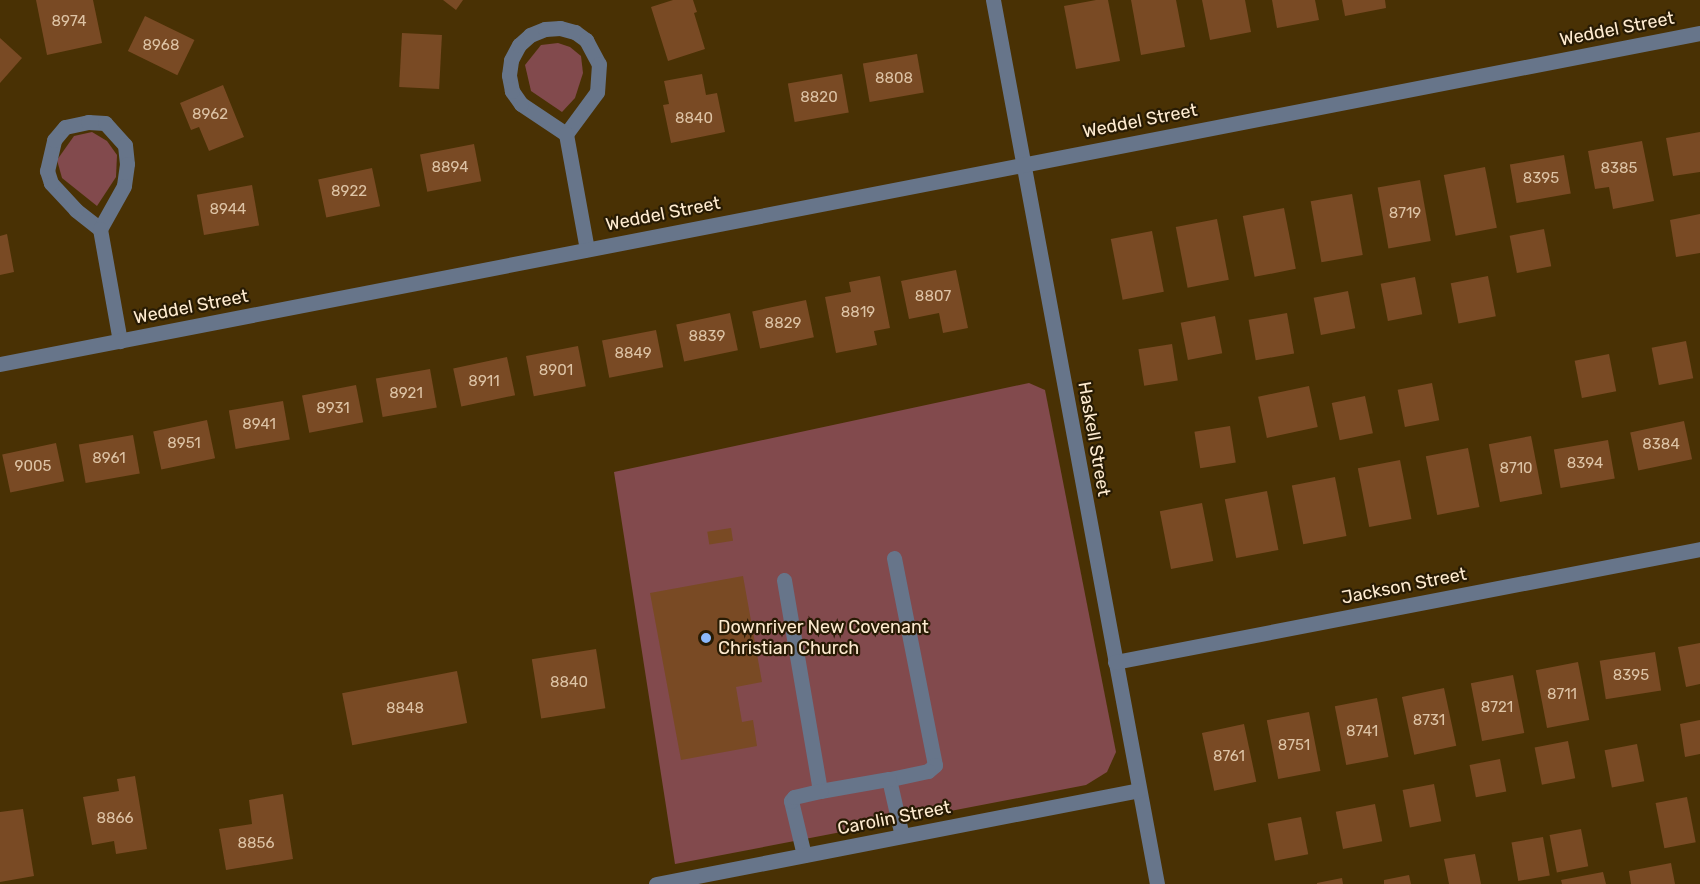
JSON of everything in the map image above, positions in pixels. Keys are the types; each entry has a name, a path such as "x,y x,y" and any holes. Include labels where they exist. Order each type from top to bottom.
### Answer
{"street":[{"name":"Haskell Street","path":"993,0 1157,884"},
{"path":"561,28 575,32 586,40 599,64 597,93 566,134 521,104 513,91 509,75 512,60 519,45 530,35 545,29 561,28"},
{"name":"Weddel Street","path":"0,364 1700,33"},
{"path":"105,123 125,145 127,164 124,186 100,229 76,210 51,183 47,171 54,140 65,127 105,123"},
{"name":"Weddel Street","path":"566,134 587,249"},
{"name":"Weddel Street","path":"100,229 120,341"},
{"name":"Jackson Street","path":"1115,662 1700,549"},
{"path":"804,855 791,801 794,797 928,771 935,765 894,558"},
{"path":"784,580 820,791"},
{"path":"889,779 902,836"},
{"name":"Carolin Street","path":"656,884 1139,790"}],"shaded area":[{"path":"558,43 570,47 581,56 583,73 575,98 562,112 531,91 525,65 541,45"},
{"path":"92,132 107,141 117,155 116,177 97,206 62,178 57,160 74,136"},
{"path":"1029,383 1045,390 1116,752 1107,772 1086,785 675,864 614,472"}],"building":[{"path":"36,0 93,0 102,43 47,55"},
{"path":"443,0 463,0 456,10"},
{"path":"673,0 693,0 697,12 694,13 705,49 668,61 651,7"},
{"path":"1108,0 1120,61 1076,69 1064,6"},
{"path":"1131,0 1176,0 1185,47 1141,55"},
{"path":"1202,0 1245,0 1251,32 1210,40"},
{"path":"1272,0 1315,0 1319,20 1277,28"},
{"path":"1342,0 1385,0 1386,8 1345,16"},
{"path":"145,16 194,40 177,75 128,51"},
{"path":"402,33 442,35 439,89 399,87"},
{"path":"0,38 22,58 0,83"},
{"path":"917,54 924,92 870,102 863,64"},
{"path":"702,74 706,95 717,93 725,132 671,143 663,105 669,104 664,81"},
{"path":"842,74 849,112 795,122 788,84"},
{"path":"223,85 244,137 209,151 199,127 191,130 180,103"},
{"path":"1700,132 1700,172 1673,176 1666,138"},
{"path":"1642,141 1654,201 1613,209 1609,187 1595,189 1588,151"},
{"path":"474,144 481,181 427,192 420,154"},
{"path":"1564,155 1571,193 1517,203 1510,165"},
{"path":"1485,167 1497,228 1456,236 1444,175"},
{"path":"372,168 380,206 326,218 318,179"},
{"path":"1420,180 1431,241 1388,249 1378,187"},
{"path":"252,185 259,225 204,235 197,195"},
{"path":"1352,194 1363,255 1321,262 1311,201"},
{"path":"1284,208 1296,269 1255,277 1243,216"},
{"path":"1700,214 1700,253 1676,257 1670,220"},
{"path":"1217,219 1229,280 1188,288 1176,227"},
{"path":"1544,229 1551,266 1517,273 1510,236"},
{"path":"1152,231 1164,292 1123,300 1111,239"},
{"path":"7,234 14,272 0,275 0,236"},
{"path":"956,270 968,328 943,333 939,313 909,319 901,281"},
{"path":"880,276 890,328 874,331 877,345 836,353 825,297 851,292 849,282"},
{"path":"1488,276 1496,316 1459,323 1451,283"},
{"path":"1415,277 1422,314 1388,321 1381,284"},
{"path":"1348,291 1355,328 1321,335 1314,298"},
{"path":"806,300 814,337 760,349 752,311"},
{"path":"730,313 738,350 684,362 676,324"},
{"path":"1287,313 1294,353 1256,360 1249,320"},
{"path":"1215,316 1222,353 1188,360 1181,323"},
{"path":"656,330 663,367 609,378 602,340"},
{"path":"1686,341 1693,378 1659,385 1652,348"},
{"path":"1172,344 1178,381 1144,386 1138,349"},
{"path":"578,346 586,386 534,396 526,356"},
{"path":"1609,354 1616,391 1582,398 1575,361"},
{"path":"507,357 515,395 461,407 453,368"},
{"path":"430,369 437,407 383,417 376,379"},
{"path":"1432,383 1439,420 1405,427 1398,390"},
{"path":"356,385 363,422 309,433 302,395"},
{"path":"1309,386 1318,427 1267,438 1258,397"},
{"path":"1365,396 1373,433 1340,440 1332,403"},
{"path":"283,401 290,439 236,449 229,411"},
{"path":"207,420 215,458 161,470 153,431"},
{"path":"1684,421 1692,459 1638,471 1630,432"},
{"path":"1230,426 1236,463 1200,468 1194,432"},
{"path":"133,435 140,473 86,483 79,445"},
{"path":"1531,436 1542,494 1500,502 1489,444"},
{"path":"1608,440 1615,478 1561,488 1554,450"},
{"path":"56,443 64,481 10,493 2,454"},
{"path":"1468,448 1479,507 1437,515 1426,456"},
{"path":"1400,460 1411,519 1369,527 1358,468"},
{"path":"1335,477 1346,536 1303,544 1292,485"},
{"path":"1267,491 1278,550 1236,558 1225,499"},
{"path":"1202,503 1213,561 1171,569 1160,511"},
{"path":"731,528 733,541 709,545 707,532"},
{"name":"Downriver New Covenant Christian Church","path":"743,576 762,682 736,687 742,722 753,720 757,746 681,760 650,593"},
{"path":"1700,643 1700,684 1686,687 1678,647"},
{"path":"596,649 605,708 541,718 532,659"},
{"path":"1655,652 1661,691 1606,699 1600,661"},
{"path":"1578,662 1589,720 1547,728 1536,670"},
{"path":"457,671 467,723 352,745 342,693"},
{"path":"1513,675 1524,733 1482,741 1471,683"},
{"path":"1444,688 1456,746 1414,755 1402,697"},
{"path":"1377,698 1388,757 1346,765 1335,706"},
{"path":"1309,712 1320,771 1278,779 1267,720"},
{"path":"1700,720 1700,754 1685,757 1680,724"},
{"path":"1244,724 1256,782 1214,791 1202,733"},
{"path":"1568,741 1575,778 1542,785 1535,747"},
{"path":"1637,744 1644,781 1612,788 1605,750"},
{"path":"1500,759 1506,791 1476,797 1470,765"},
{"path":"135,776 147,849 116,854 114,841 92,845 83,797 119,791 117,779"},
{"path":"1434,784 1441,821 1410,827 1403,790"},
{"path":"283,794 293,859 226,870 219,829 252,824 249,800"},
{"path":"1687,797 1696,842 1664,848 1656,803"},
{"path":"1375,804 1382,841 1343,849 1336,812"},
{"path":"23,809 34,876 0,882 0,812"},
{"path":"1301,817 1308,854 1275,861 1268,823"},
{"path":"1581,829 1588,866 1557,872 1550,835"},
{"path":"1543,837 1550,875 1518,881 1511,843"},
{"path":"1475,854 1481,884 1449,884 1444,859"},
{"path":"1671,863 1675,884 1631,884 1629,871"},
{"path":"1603,872 1606,884 1562,884 1561,880"},
{"path":"1409,875 1411,884 1384,884 1384,880"},
{"path":"1342,878 1343,884 1317,884 1317,883"}],"place":[{"name":"Downriver New Covenant Christian Church","path":"706,638"}]}
